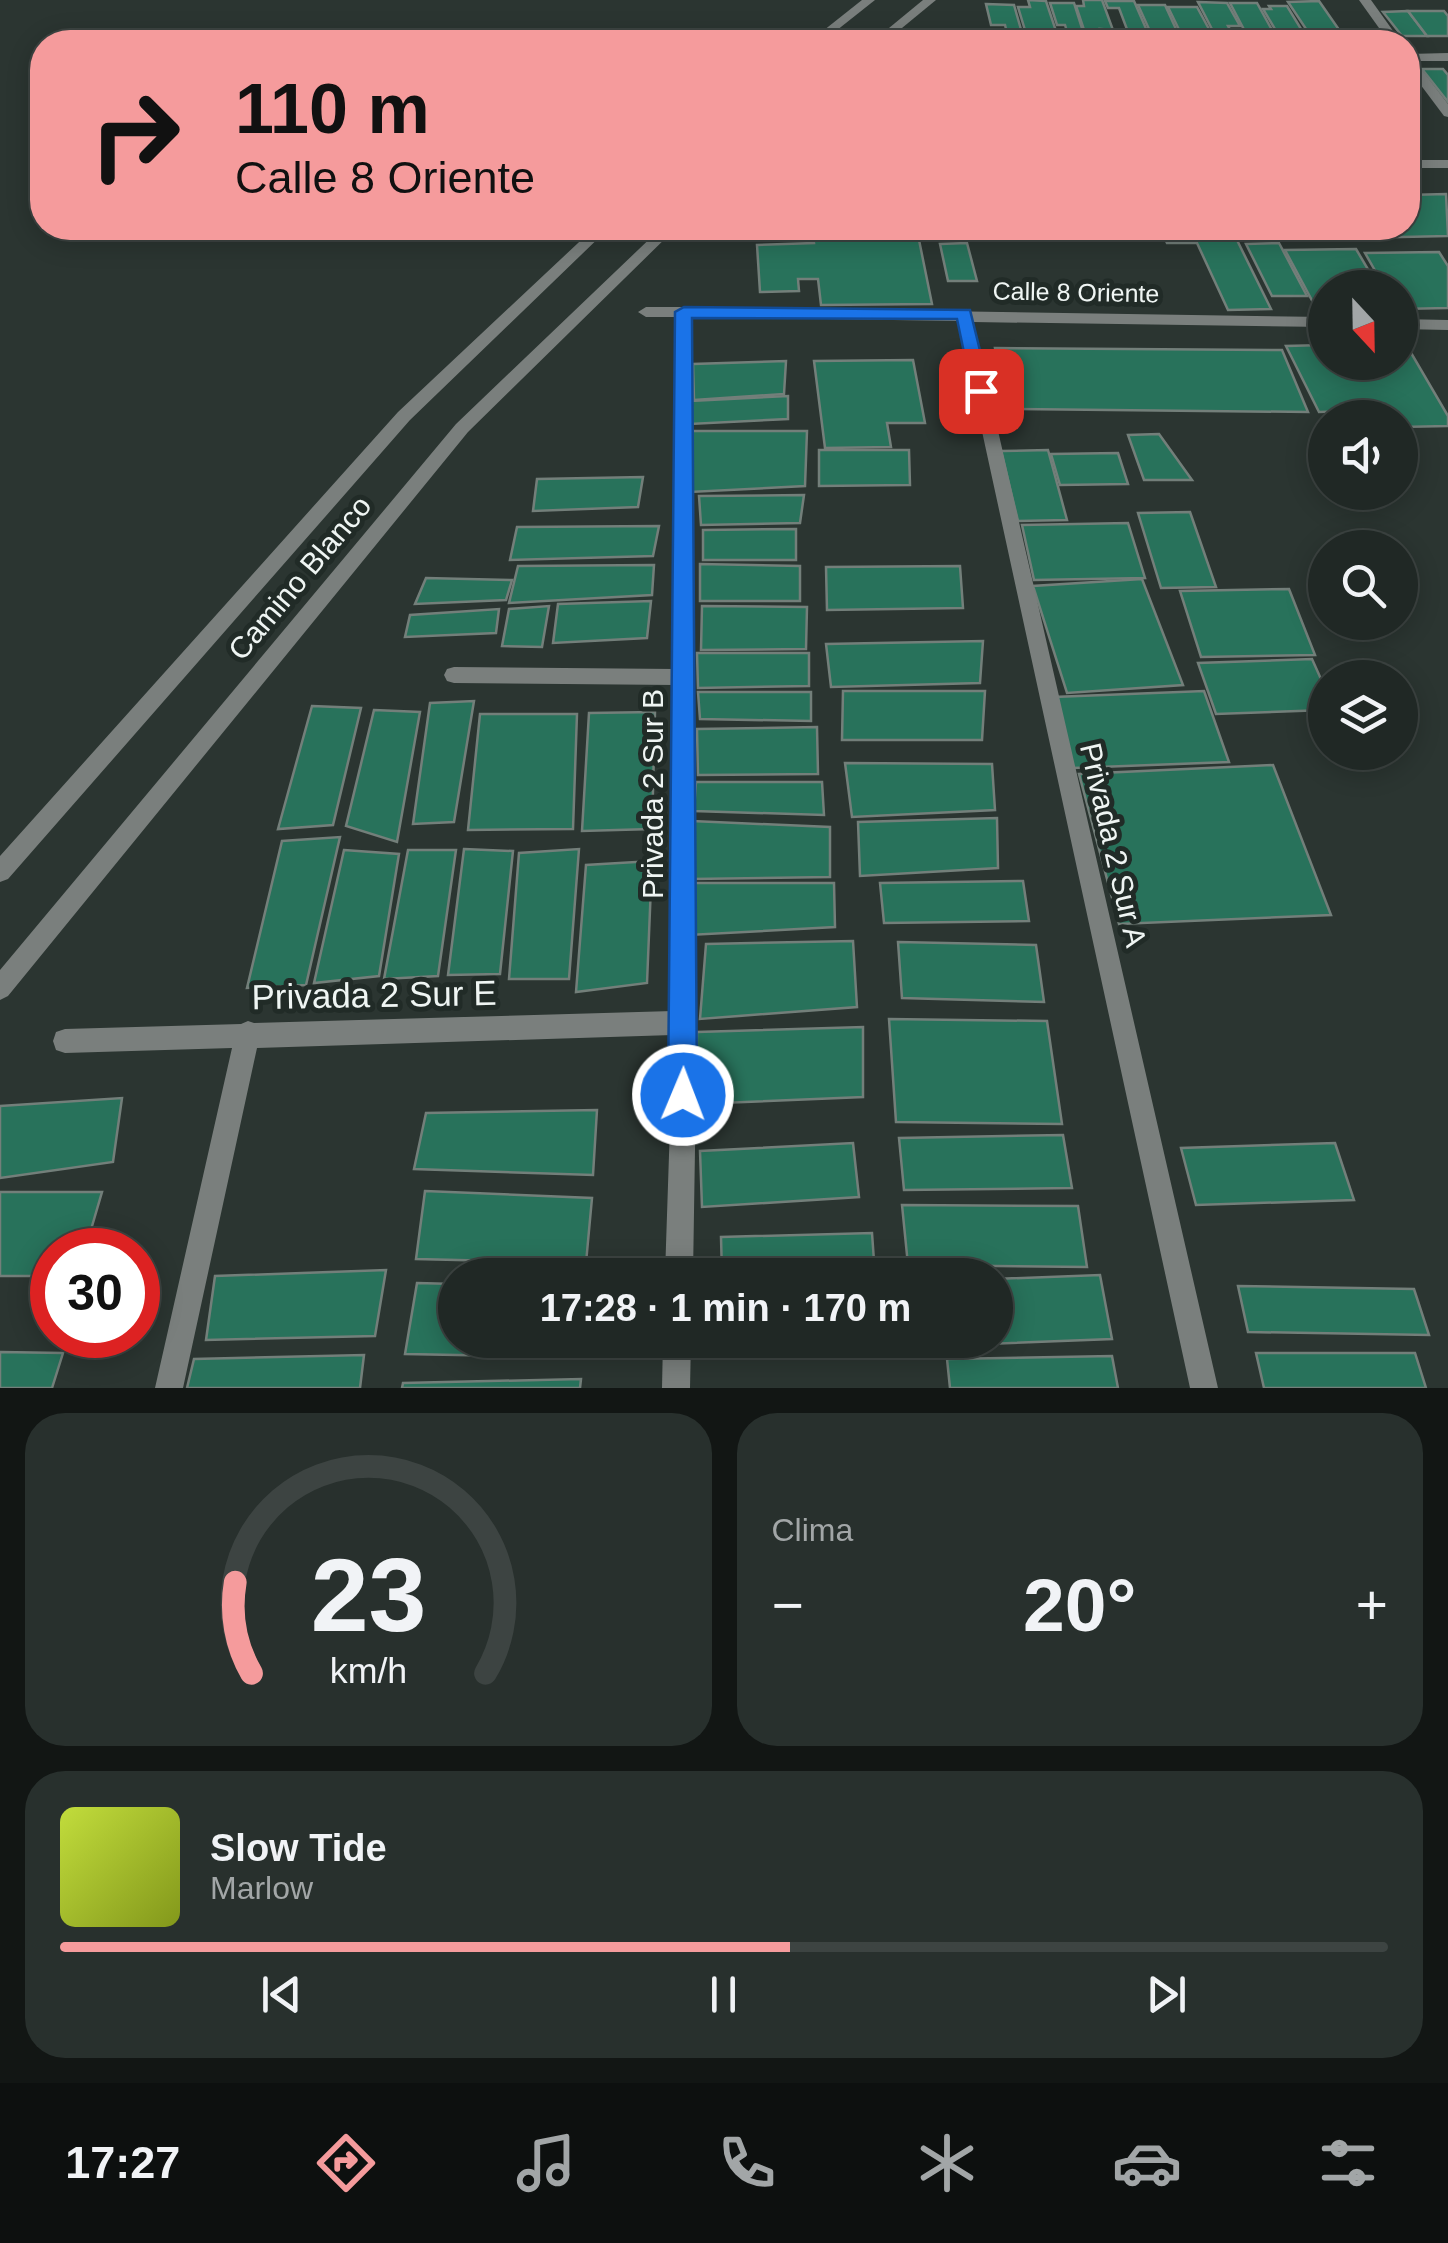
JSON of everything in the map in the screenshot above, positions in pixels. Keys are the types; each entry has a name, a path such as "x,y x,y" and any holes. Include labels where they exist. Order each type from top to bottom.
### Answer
{"street":[{"path":"831,30 870,0"},
{"path":"893,30 930,0"},
{"path":"1365,0 1386,30"},
{"path":"1420,58 1448,57"},
{"path":"1420,74 1448,113"},
{"path":"1420,164 1448,164"},
{"path":"0,872 404,416 589,240"},
{"name":"Camino Blanco","path":"0,988 462,428 657,240"},
{"name":"Calle 8 Oriente","path":"646,312 1308,322"},
{"name":"Privada 2 Sur B","path":"678,1258 684,1022 684,312"},
{"name":"Privada 2 Sur A","path":"964,314 1204,1388"},
{"path":"1418,324 1448,325"},
{"path":"454,675 686,677"},
{"name":"Privada 2 Sur E","path":"65,1041 684,1022"},
{"path":"169,1388 248,1033"},
{"path":"676,1388 677,1358"}],"building":[{"path":"1028,0 1046,1 1056,30 1025,30 1018,7 1030,7"},
{"path":"1083,0 1102,0 1113,30 1084,30 1076,6 1084,6"},
{"path":"1105,1 1134,1 1147,30 1127,30 1119,8 1108,8"},
{"path":"1319,1 1339,30 1307,30 1288,2"},
{"path":"1198,2 1227,3 1240,26 1212,30"},
{"path":"1050,3 1074,3 1082,30 1067,30 1065,25 1057,25"},
{"path":"1230,3 1257,3 1272,30 1244,30"},
{"path":"986,4 1014,5 1021,30 1006,30 1005,25 991,25"},
{"path":"1138,5 1165,5 1176,30 1149,30"},
{"path":"1269,6 1287,6 1302,30 1275,30 1263,9 1271,9"},
{"path":"1168,7 1197,7 1209,30 1179,30"},
{"path":"1408,11 1427,36 1420,36 1420,30 1397,30 1383,12"},
{"path":"1408,11 1444,11 1448,16 1448,36 1427,36"},
{"path":"1422,69 1443,69 1448,75 1448,102"},
{"path":"1446,194 1448,236 1420,237 1420,195"},
{"path":"814,240 919,240 932,304 821,305 818,279 798,279 799,291 760,292 757,245 814,243"},
{"path":"1166,240 1237,240 1271,309 1228,310 1197,243"},
{"path":"967,243 977,281 948,281 940,244"},
{"path":"1279,243 1307,296 1272,296 1246,244"},
{"path":"1356,249 1368,270 1308,270 1308,293 1285,250"},
{"path":"1439,252 1448,266 1448,308 1418,309 1418,270 1375,270 1365,253"},
{"path":"1308,345 1308,380 1418,380 1418,365 1448,416 1448,426 1418,427 1418,400 1313,400 1286,346"},
{"path":"995,348 1282,350 1308,412 1007,409"},
{"path":"913,360 925,423 887,423 891,447 825,448 814,361"},
{"path":"786,361 784,394 694,400 693,364"},
{"path":"788,396 788,419 690,424 690,401"},
{"path":"690,431 807,431 805,486 690,492"},
{"path":"1159,434 1192,480 1144,480 1128,435"},
{"path":"819,450 909,450 910,485 819,486"},
{"path":"1048,450 1067,520 1018,521 1001,451"},
{"path":"1118,453 1128,484 1060,485 1051,454"},
{"path":"643,477 638,507 533,511 537,479"},
{"path":"804,495 800,523 701,525 699,496"},
{"path":"1190,512 1216,587 1161,588 1138,513"},
{"path":"1128,523 1145,578 1034,580 1022,525"},
{"path":"659,526 653,556 510,560 517,527"},
{"path":"796,529 796,560 703,560 703,530"},
{"path":"700,564 800,566 800,601 700,601"},
{"path":"654,565 652,595 509,603 518,566"},
{"path":"960,566 963,608 827,610 826,567"},
{"path":"426,578 512,580 506,600 415,604"},
{"path":"1142,579 1183,685 1067,693 1033,586"},
{"path":"1289,589 1315,655 1201,657 1180,591"},
{"path":"651,601 647,638 553,643 558,604"},
{"path":"549,606 542,647 502,646 509,609"},
{"path":"702,606 807,607 806,649 701,650"},
{"path":"499,609 496,633 405,637 410,615"},
{"path":"983,641 980,683 831,687 826,644"},
{"path":"697,653 809,653 809,686 698,688"},
{"path":"1312,659 1308,660 1308,711 1216,714 1198,663"},
{"path":"843,691 985,691 982,740 842,740"},
{"path":"1204,691 1229,762 1073,768 1054,697"},
{"path":"698,692 811,692 811,721 700,719"},
{"path":"474,701 454,822 413,824 430,703"},
{"path":"312,706 361,708 333,825 278,829"},
{"path":"374,710 420,712 397,842 346,826"},
{"path":"655,712 652,829 582,831 589,713"},
{"path":"480,714 577,714 573,829 468,830"},
{"path":"817,727 818,774 698,775 697,729"},
{"path":"845,763 992,764 995,810 852,817"},
{"path":"1273,765 1331,915 1119,924 1079,774"},
{"path":"696,782 822,782 824,815 694,811"},
{"path":"997,818 998,868 860,876 858,822"},
{"path":"692,821 830,827 830,877 692,879"},
{"path":"340,837 306,985 247,988 282,841"},
{"path":"464,849 513,851 500,974 448,975"},
{"path":"579,849 569,979 509,979 519,853"},
{"path":"344,850 399,854 379,976 314,983"},
{"path":"408,850 456,850 438,976 384,979"},
{"path":"652,861 647,983 576,992 586,865"},
{"path":"1023,881 1029,921 884,923 880,883"},
{"path":"689,883 834,883 835,927 689,935"},
{"path":"853,941 857,1007 700,1019 706,944"},
{"path":"898,942 1036,945 1044,1002 902,998"},
{"path":"889,1019 1047,1021 1062,1124 896,1122"},
{"path":"863,1027 863,1097 696,1104 697,1032"},
{"path":"122,1098 113,1162 0,1178 0,1106"},
{"path":"597,1110 593,1175 414,1169 426,1113"},
{"path":"1063,1135 1072,1188 904,1190 899,1138"},
{"path":"853,1143 859,1197 702,1207 700,1151"},
{"path":"1335,1143 1354,1200 1196,1205 1181,1148"},
{"path":"425,1191 592,1198 586,1258 416,1259"},
{"path":"0,1192 102,1192 91,1228 30,1228 30,1276 0,1276"},
{"path":"902,1205 1078,1206 1087,1267 1013,1266 1013,1258 907,1258"},
{"path":"872,1233 874,1258 722,1258 721,1237"},
{"path":"386,1270 375,1336 206,1340 215,1276"},
{"path":"1100,1275 1112,1339 1013,1343 1013,1278"},
{"path":"417,1283 438,1284 438,1355 405,1354"},
{"path":"1238,1286 1414,1289 1429,1335 1248,1332"},
{"path":"0,1352 30,1352 30,1358 61,1358 52,1388 0,1388"},
{"path":"1256,1353 1415,1353 1426,1388 1264,1388"},
{"path":"364,1355 360,1388 187,1388 194,1359"},
{"path":"1112,1356 1118,1388 950,1388 947,1359"},
{"path":"581,1379 580,1388 402,1388 403,1383"}],"route":[{"path":"683,1095 684,312 964,314 981,391"}]}
